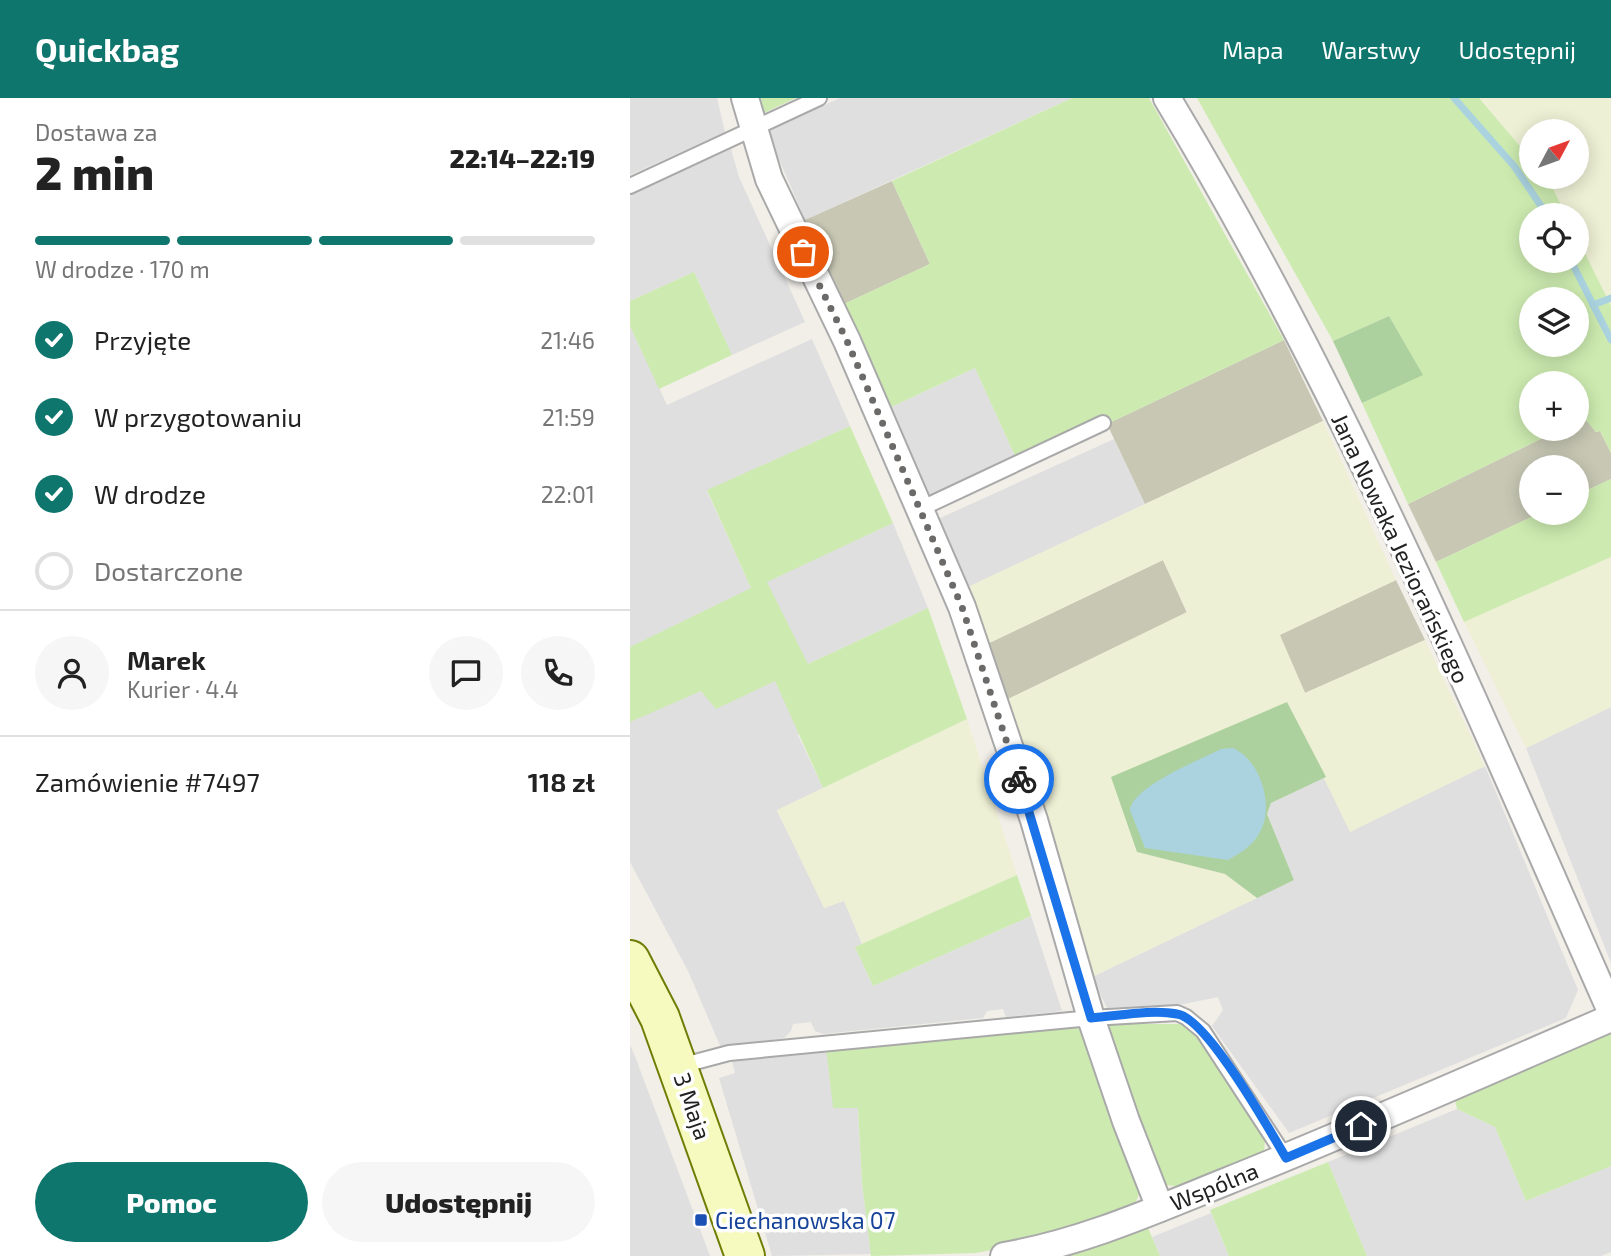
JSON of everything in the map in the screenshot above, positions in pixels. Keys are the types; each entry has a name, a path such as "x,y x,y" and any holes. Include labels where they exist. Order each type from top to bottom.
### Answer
{"street":[{"path":"745,98 769,179 847,341 962,607 1034,820 1091,1018 1126,1121 1160,1208"},
{"name":"Jana Nowaka Jeziorańskiego","path":"1167,98 1265,271 1350,439 1443,635 1611,1011"},
{"name":"3 Maja","path":"630,960 660,1018 679,1066 745,1256"},
{"name":"Wspólna","path":"1004,1256 1068,1241 1160,1208 1286,1158 1611,1018"}],"lane":[{"path":"630,186 819,98"},
{"path":"920,509 1103,423"},
{"path":"679,1066 729,1053 1091,1018 1177,1013 1195,1022 1251,1100 1286,1158"}],"shaded area":[{"path":"630,98 717,98 725,132 630,175"},
{"path":"840,98 1072,98 805,220 767,131"},
{"path":"1479,98 1611,98 1611,306 1589,261 1589,203 1560,203 1552,189 1589,189 1589,119 1519,119 1519,145"},
{"path":"731,149 739,177 805,322 732,355 694,272 630,301 630,196"},
{"path":"892,181 930,264 844,304 805,220"},
{"path":"630,326 667,405 812,339 850,426 707,491 751,588 893,523 928,608 808,664 801,733 798,735 823,788 777,811 825,908 844,900 862,944 855,947 873,986 1031,916 1062,1011 1006,1017 1003,1009 987,1011 983,1018 823,1034 815,1031 811,1022 793,1024 791,1031 784,1038 721,1048 688,971 630,862"},
{"path":"1284,340 1323,421 1145,504 1107,424"},
{"path":"975,368 1015,456 929,496 889,408"},
{"path":"1323,421 1396,580 1280,635 1305,693 1425,640 1485,766 1350,832 1287,702 1137,852 1225,874 1257,898 1092,977 1006,700 1187,612 1163,560 987,644 968,587"},
{"path":"1589,423 1596,432 1600,431 1611,453 1611,479 1589,489 1589,455 1519,455 1519,523 1436,562 1408,504 1537,441 1589,441"},
{"path":"1114,439 1145,504 968,587 938,519"},
{"path":"1611,557 1611,707 1526,748 1464,622"},
{"path":"1163,560 1187,613 1006,700 987,644"},
{"path":"1396,580 1425,640 1305,693 1279,635"},
{"path":"1611,707 1611,963 1526,748"},
{"path":"967,719 1017,875 862,944 844,901 824,908 777,810"},
{"path":"1485,766 1578,990 1566,1018 1289,1133 1212,1026 1223,1010 1218,997 1184,1004 1107,1008 1092,977 1294,880 1267,814 1271,803 1326,777 1350,831"},
{"path":"630,1045 636,1059 710,1256 630,1256"},
{"path":"826,1047 858,1108 862,1183 871,1254 772,1256 719,1078 735,1073 731,1058"},
{"path":"1457,1109 1495,1127 1526,1201 1611,1166 1611,1252 1601,1256 1367,1256 1328,1162"},
{"path":"1211,1213 1229,1256 1160,1256 1152,1237"}],"green space":[{"path":"761,98 796,98 764,113"},
{"path":"1072,98 1149,98 1284,340 1107,424 1102,416 1015,456 975,368 889,408 861,336 844,304 930,264 892,181"},
{"path":"1197,98 1479,98 1519,145 1519,189 1553,189 1560,203 1519,203 1519,273 1589,273 1589,261 1611,306 1611,453 1600,431 1596,432 1589,424 1589,371 1519,371 1519,441 1537,441 1408,504 1362,403 1422,374 1389,316 1333,341"},
{"path":"694,272 732,355 659,389 630,326 630,301"},
{"path":"1389,316 1423,375 1362,403 1333,341"},
{"path":"850,426 893,523 767,582 808,664 928,608 967,719 823,788 775,681 716,709 701,691 630,722 630,647 751,588 707,490"},
{"path":"1611,479 1611,557 1464,622 1436,562 1519,523 1519,525 1589,525 1589,489"},
{"path":"1287,702 1326,777 1271,803 1267,814 1294,880 1257,898 1225,874 1137,852 1111,777"},
{"path":"1017,875 1031,916 873,986 855,947"},
{"path":"1101,1024 1182,1024 1204,1040 1265,1139 1264,1153 1202,1182 1175,1186 1163,1184"},
{"path":"1075,1025 1085,1036 1140,1192 1135,1204 1122,1213 1028,1243 976,1253 871,1256 862,1183 858,1108 833,1108 826,1047"},
{"path":"1611,1027 1611,1166 1526,1201 1495,1127 1457,1109 1454,1096"},
{"path":"1328,1162 1367,1256 1229,1256 1210,1210"},
{"path":"1146,1223 1160,1256 1037,1256"}],"water":[{"path":"1233,748 1251,762 1265,796 1265,820 1255,840 1228,860 1145,848 1130,810 1134,801 1169,775 1221,749"}],"waterway":[{"path":"1454,98 1514,166 1539,203"},
{"path":"1577,273 1611,340"},
{"path":"1593,305 1611,298"}],"way so far":[{"path":"803,252 847,341 962,607 1019,779"}],"place":[{"name":"Ciechanowska 07","path":"701,1220"}],"route":[{"path":"1019,779 1034,820 1091,1018 1177,1013 1195,1022 1251,1100 1286,1158 1361,1126"}]}
